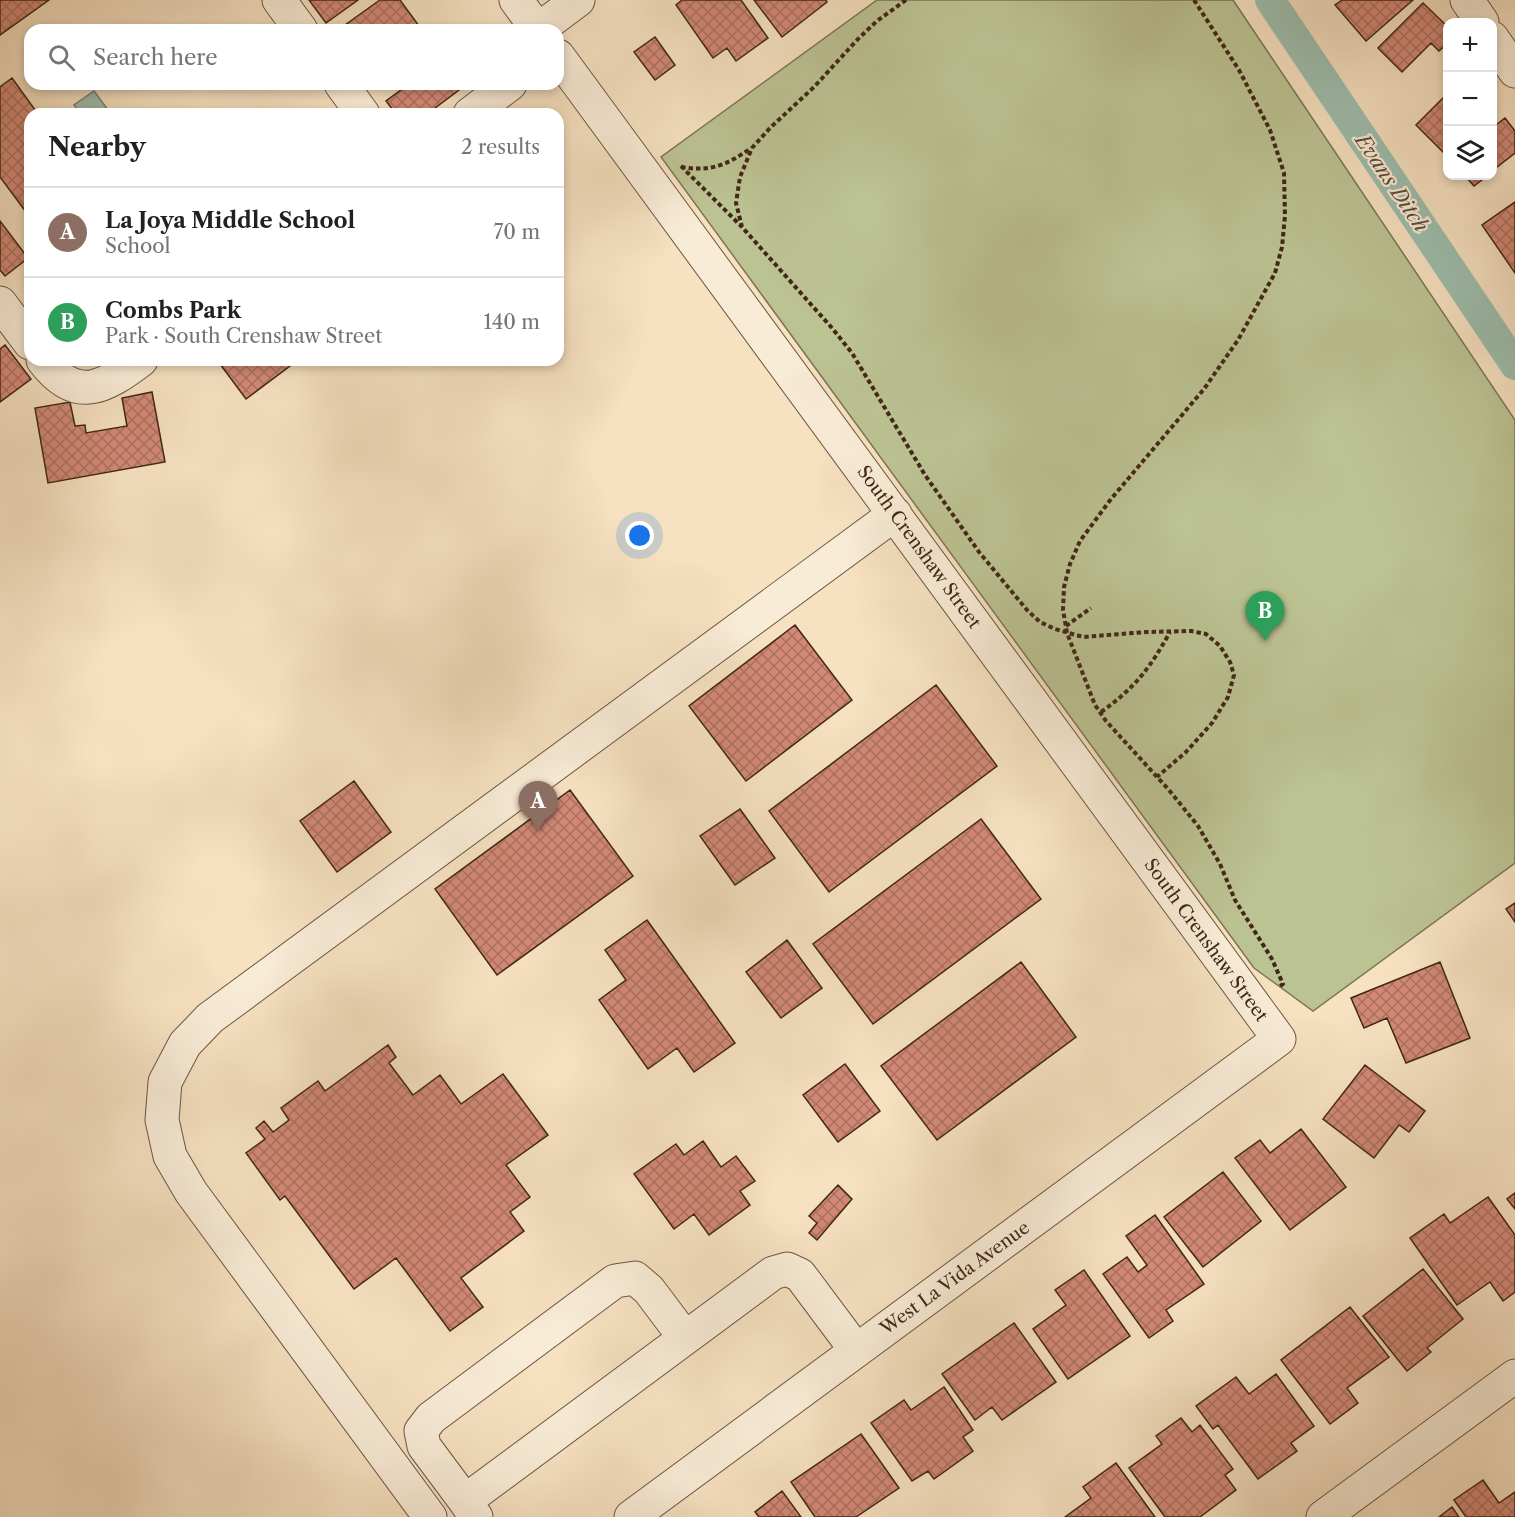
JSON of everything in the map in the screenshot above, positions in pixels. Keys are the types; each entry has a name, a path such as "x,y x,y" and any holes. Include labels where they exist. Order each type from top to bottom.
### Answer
{"street":[{"path":"279,0 297,24"},
{"path":"516,0 534,24"},
{"path":"546,24 578,0"},
{"path":"1467,0 1479,18"},
{"path":"1497,45 1515,71"},
{"name":"South Crenshaw Street","path":"564,64 1279,1039"},
{"path":"345,90 359,108"},
{"path":"478,108 502,90"},
{"path":"0,303 24,335"},
{"path":"48,366 63,382 80,387 94,387 122,374 133,366"},
{"path":"429,1517 191,1191 170,1156 162,1120 165,1082 185,1044 210,1018 895,514"},
{"name":"West La Vida Avenue","path":"631,1517 1279,1039"},
{"path":"685,1338 649,1290 635,1278 615,1281 431,1418 421,1431 424,1446 471,1509 685,1338 773,1273 787,1269 800,1275 856,1350"},
{"path":"1323,1517 1515,1376"}],"path":[{"path":"681,167 699,170 716,167 734,160 752,148 858,39 877,21 906,0"},
{"path":"1194,0 1239,70 1270,130 1284,173 1285,216 1282,247 1275,273 1231,349 1204,389 1111,499 1080,541 1070,564 1064,587 1063,610 1067,633 1082,676 1101,712 1198,826 1220,864 1244,916 1272,959 1283,984 1254,1005"},
{"path":"742,227 736,203 740,177 752,148"},
{"path":"674,158 742,227 852,353 925,476 1006,586 1040,622 1083,637 1137,632 1191,631 1206,634 1220,646 1230,662 1234,675 1228,697 1212,723 1186,752 1157,777"},
{"path":"1066,626 1091,608"},
{"path":"1101,712 1136,684 1153,662 1170,632"}],"green space":[{"path":"877,0 1233,0 1515,420 1515,863 1313,1011 1254,968 661,157"}],"water":[{"path":"94,91 107,108 76,108 74,105"}],"building":[{"path":"0,0 49,0 0,35"},
{"path":"309,0 358,0 326,23"},
{"path":"380,0 400,0 418,24 346,24"},
{"path":"682,0 741,0 768,38 736,61 727,48 713,58 676,5"},
{"path":"754,0 826,0 827,2 782,37"},
{"path":"1342,0 1413,0 1366,41 1335,5"},
{"path":"1423,3 1443,22 1443,47 1439,51 1431,43 1402,72 1378,48"},
{"path":"655,37 675,65 655,80 634,52"},
{"path":"12,78 34,108 24,108 24,209 0,177 0,87"},
{"path":"401,90 459,90 435,108 391,108 386,101"},
{"path":"1443,98 1443,152 1416,125"},
{"path":"1505,118 1515,131 1515,153 1497,167 1497,126"},
{"path":"1469,180 1482,180 1474,186"},
{"path":"1515,202 1515,273 1482,225"},
{"path":"0,221 24,253 24,261 5,276 0,270"},
{"path":"5,345 31,379 0,402 0,349"},
{"path":"221,366 290,366 246,399"},
{"path":"152,392 165,462 48,483 35,408 70,402 75,426 85,425 86,433 127,426 122,398"},
{"path":"795,625 852,700 746,781 689,706"},
{"path":"936,685 997,766 829,892 769,811"},
{"path":"354,781 391,832 337,872 300,821"},
{"path":"570,790 633,876 497,975 435,889"},
{"path":"740,809 775,858 735,885 700,836"},
{"path":"981,819 1041,899 873,1024 813,944"},
{"path":"1515,903 1515,922 1506,909"},
{"path":"647,920 735,1043 694,1072 677,1048 648,1069 599,1000 626,980 605,950"},
{"path":"787,940 822,988 781,1018 746,972"},
{"path":"1021,962 1076,1037 937,1140 881,1066"},
{"path":"1440,962 1470,1038 1406,1063 1387,1018 1364,1028 1351,998"},
{"path":"388,1045 396,1057 389,1063 413,1095 440,1075 461,1104 503,1074 548,1135 506,1165 530,1197 510,1212 524,1231 461,1278 483,1307 450,1331 396,1258 354,1289 285,1196 280,1200 246,1153 265,1139 256,1128 264,1121 273,1132 289,1120 281,1108 318,1081 325,1091"},
{"path":"845,1064 880,1111 838,1142 803,1095"},
{"path":"1365,1065 1425,1111 1409,1132 1399,1125 1374,1158 1323,1119"},
{"path":"1301,1129 1346,1187 1290,1230 1235,1158 1260,1140 1270,1153"},
{"path":"703,1141 721,1167 736,1156 755,1181 740,1191 750,1205 709,1235 694,1214 674,1229 634,1174 676,1144 684,1155"},
{"path":"1223,1172 1261,1221 1203,1267 1164,1217"},
{"path":"838,1185 852,1199 817,1240 809,1233 817,1223 809,1216"},
{"path":"1515,1193 1515,1209 1507,1199"},
{"path":"1488,1197 1515,1235 1515,1292 1503,1301 1490,1282 1457,1305 1410,1238 1444,1214 1450,1223"},
{"path":"1155,1215 1204,1284 1166,1310 1173,1321 1149,1338 1103,1274 1127,1257 1138,1272 1147,1265 1126,1236"},
{"path":"1423,1269 1463,1319 1427,1348 1431,1352 1407,1371 1363,1316"},
{"path":"1084,1270 1130,1336 1068,1379 1033,1329 1066,1305 1055,1290"},
{"path":"1350,1307 1389,1357 1347,1388 1358,1403 1330,1424 1281,1360"},
{"path":"1014,1323 1056,1382 1002,1420 992,1407 975,1420 942,1374"},
{"path":"1276,1374 1314,1426 1291,1443 1297,1451 1258,1479 1218,1425 1213,1429 1196,1406 1236,1377 1249,1394"},
{"path":"944,1387 973,1430 963,1437 973,1451 934,1479 928,1471 912,1481 871,1423 904,1400 911,1410"},
{"path":"1181,1418 1192,1432 1200,1425 1233,1469 1225,1475 1236,1490 1200,1517 1165,1517 1129,1468 1162,1444 1156,1436"},
{"path":"861,1434 899,1488 856,1517 815,1517 791,1482"},
{"path":"1116,1463 1155,1517 1065,1517 1091,1498 1083,1487"},
{"path":"1483,1480 1499,1503 1515,1492 1515,1517 1466,1517 1454,1500"},
{"path":"782,1491 801,1517 759,1517 755,1512"},
{"path":"1452,1507 1459,1517 1439,1517"}],"waterway":[{"name":"Evans Ditch","path":"1270,0 1515,365"}],"place":[{"name":"Combs Park","path":"1265,641"},
{"name":"La Joya Middle School","path":"538,831"}]}
